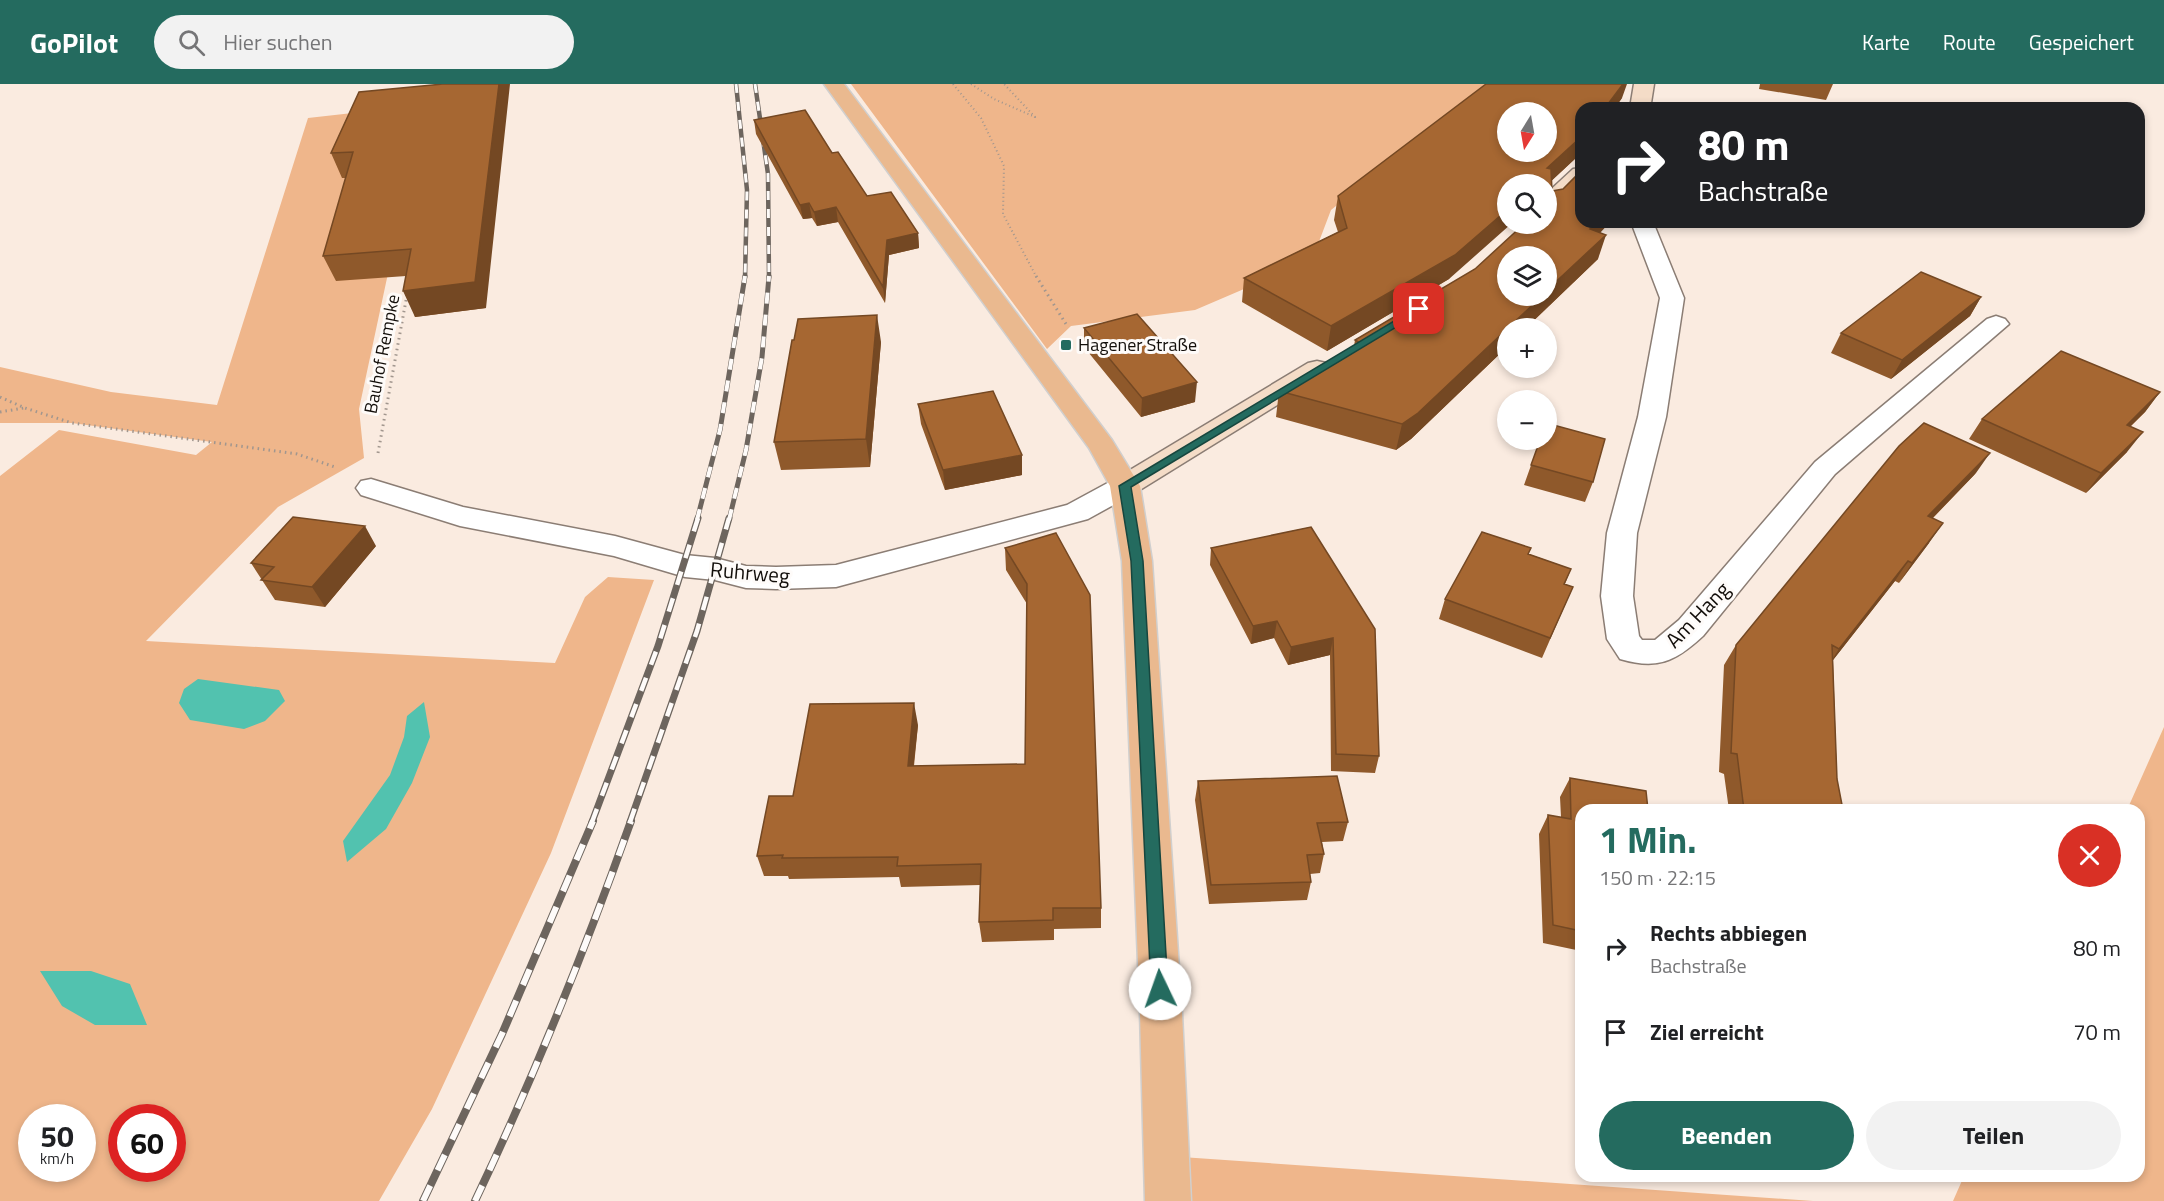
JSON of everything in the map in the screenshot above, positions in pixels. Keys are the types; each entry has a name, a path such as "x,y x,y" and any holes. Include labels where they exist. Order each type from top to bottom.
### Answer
{"main road":[{"path":"834,84 1036,354 1102,446 1125,486 1137,561 1161,1013 1168,1201"}],"street":[{"path":"1641,102 1644,84"},
{"path":"1557,196 1575,179"},
{"name":"Am Hang","path":"1644,228 1672,298 1653,417 1622,533 1617,596 1623,639 1632,650 1659,653 1668,649 1691,628 1825,468 1996,324"},
{"path":"1125,486 1340,356"},
{"name":"Ruhrweg","path":"371,488 460,516 615,546 685,566 715,569 746,577 776,578 836,576 848,573 1077,512 1125,486"}],"path":[{"path":"953,84 981,118 1004,166 1003,214 1066,324 1036,354"},
{"path":"971,84 994,99 1035,117 1004,84"},
{"name":"Bauhof Rempke","path":"371,488 408,292"},
{"path":"0,398 72,423 297,454 343,470 371,488"},
{"path":"0,412 25,408"}],"shaded area":[{"path":"851,84 1488,84 1331,210 1312,260 1195,310 1071,326 1047,349"},
{"path":"424,105 359,409 364,458 278,507 146,641 555,663 585,597 608,577 654,580 551,853 432,1109 379,1201 0,1201 0,476 59,430 196,455 212,442 72,423 0,423 0,367 111,392 217,405 308,118"},
{"path":"2164,727 2164,1201 1953,1201 1961,1182 2145,1182 2145,804 2130,804"},
{"path":"1167,1156 1813,1201 1168,1201"}],"water":[{"path":"198,679 279,690 285,701 265,721 244,729 190,720 179,703 184,689"},
{"path":"424,702 430,737 412,783 386,829 347,862 343,841 390,775 404,737 407,716"},
{"path":"40,971 91,971 130,984 147,1025 95,1025 62,1006"}],"building":[{"path":"443,84 499,84 475,282 403,291 411,249 323,256 353,152 331,153 359,92"},
{"path":"1486,84 1623,84 1610,102 1575,102 1575,142 1557,159 1557,102 1497,102 1497,162 1554,162 1547,168 1551,169 1551,174 1497,174 1497,219 1455,255 1331,326 1244,278 1347,228 1338,196"},
{"path":"805,110 832,153 838,152 867,196 891,192 918,233 887,240 883,287 836,207 814,212 809,203 800,205 754,120"},
{"path":"1575,177 1575,228 1591,228 1606,235 1557,281 1557,246 1500,246 1513,234 1557,234 1557,190 1563,189"},
{"path":"1497,249 1497,306 1531,306 1519,318 1497,318 1497,338 1418,413 1402,424 1279,391 1360,343 1355,340 1475,269"},
{"path":"1921,272 1981,297 1902,360 1841,333"},
{"path":"1137,314 1197,382 1142,398 1084,328"},
{"path":"877,315 866,439 774,442 792,340 794,340 798,319"},
{"path":"2061,351 2160,392 2127,425 2143,432 2101,473 1982,419"},
{"path":"993,391 1022,455 943,470 918,404"},
{"path":"1924,423 1990,453 1928,516 1943,523 1912,563 1908,561 1839,649 1832,645 1837,779 1842,804 1743,804 1737,754 1731,753 1736,645 1899,446"},
{"path":"1557,426 1605,439 1593,482 1531,465 1536,450 1557,450"},
{"path":"293,517 365,526 312,587 261,580 274,567 251,563"},
{"path":"1311,527 1375,629 1379,756 1336,754 1333,638 1291,647 1277,621 1253,626 1211,548"},
{"path":"1482,532 1531,548 1528,554 1571,569 1564,584 1573,587 1550,638 1445,599"},
{"path":"1056,533 1090,595 1101,908 1053,908 1053,920 979,922 981,864 897,866 898,857 782,858 783,855 757,856 769,796 793,796 810,704 914,703 908,766 1025,764 1027,584 1005,548"},
{"path":"1337,776 1348,822 1317,823 1324,854 1307,855 1311,882 1211,885 1198,781"},
{"path":"1570,778 1646,791 1647,804 1575,804 1575,930 1553,925 1548,815 1571,819"}],"railway":[{"path":"736,84 747,190 745,278"},
{"path":"755,84 768,174 769,276"},
{"path":"697,520 720,430 745,276"},
{"path":"729,520 746,450 762,357 769,276"},
{"path":"592,822 658,646 698,518"},
{"path":"630,822 697,631 729,518"},
{"path":"423,1201 502,1034 593,821"},
{"path":"475,1201 558,1013 631,821"}],"place":[{"name":"Hagener Straße","path":"1066,345"}],"route":[{"path":"1160,989 1137,561 1125,486 1419,309"}]}
